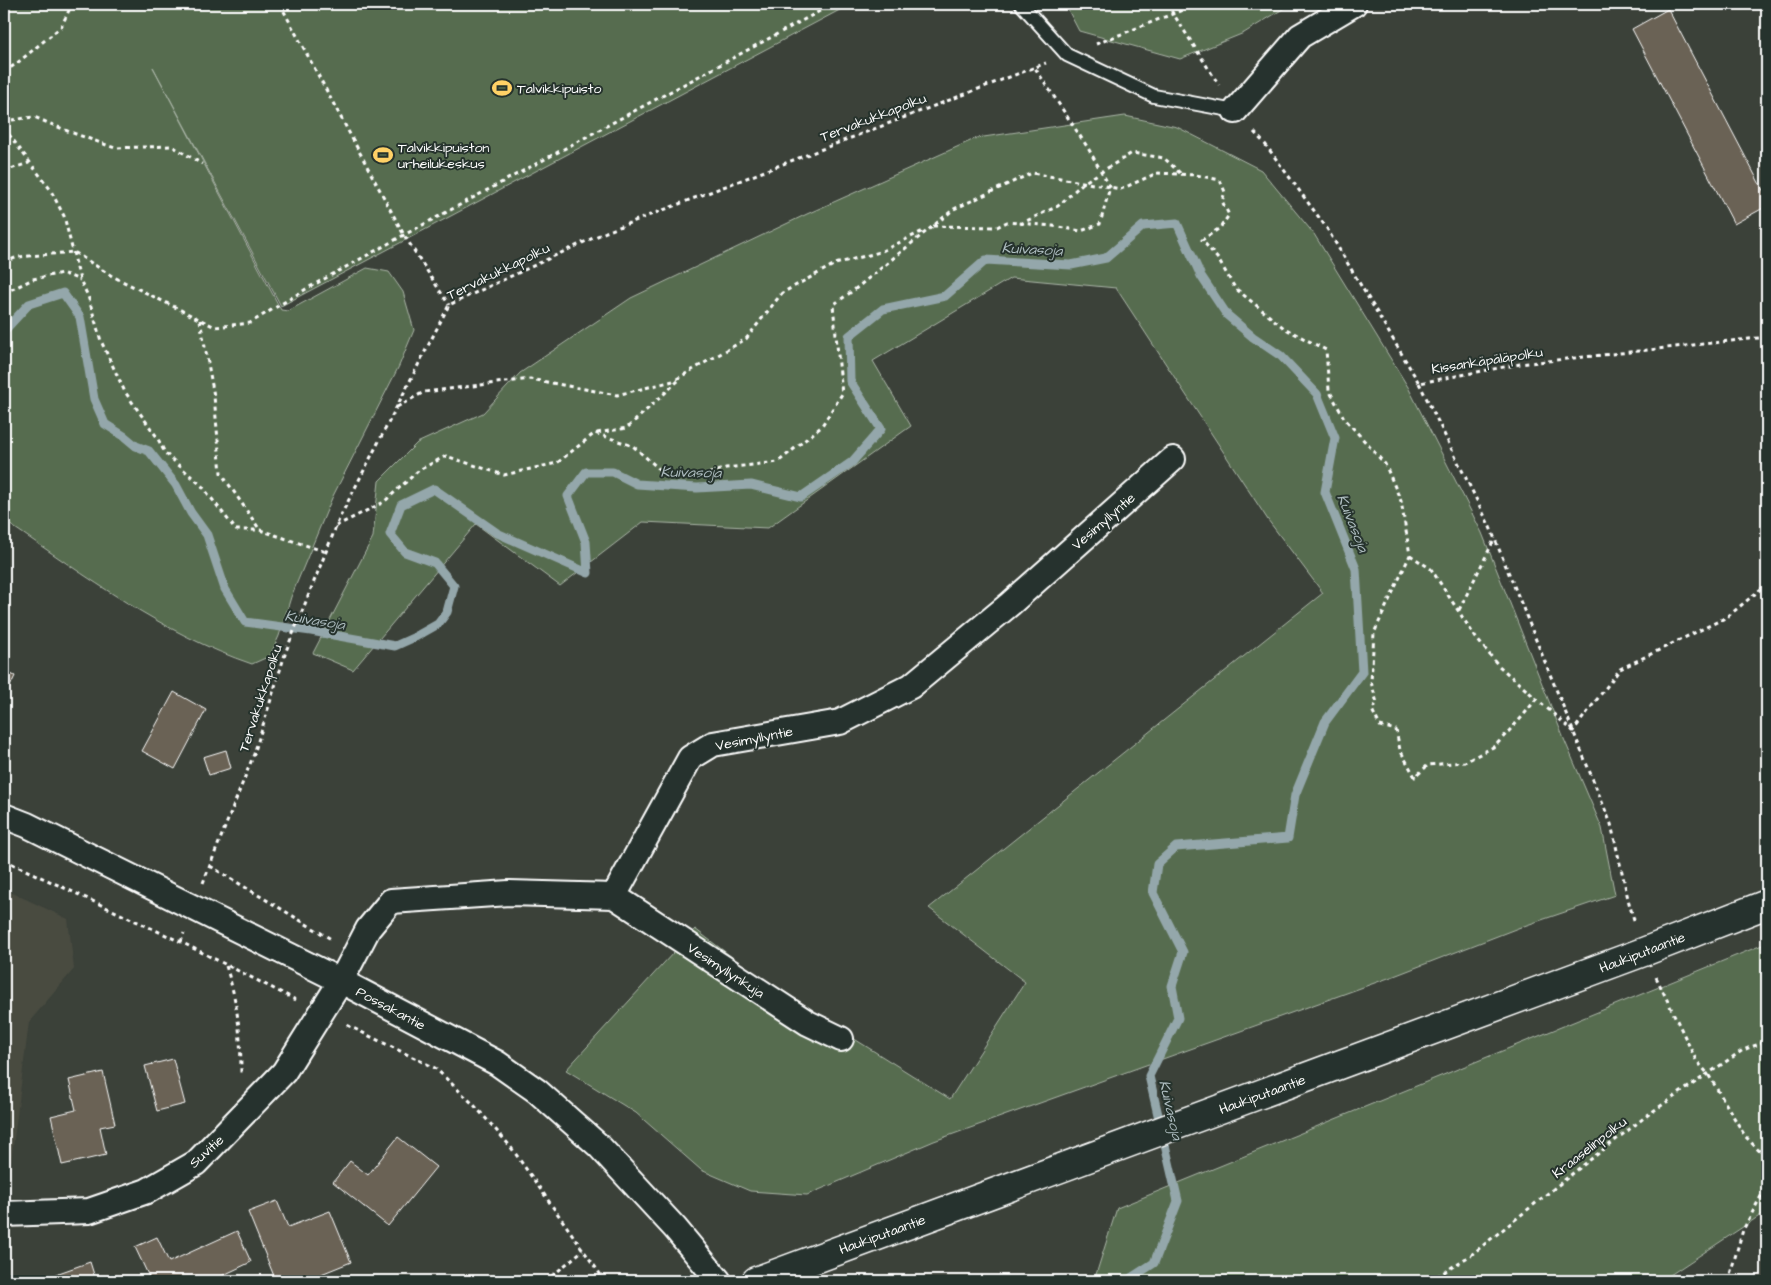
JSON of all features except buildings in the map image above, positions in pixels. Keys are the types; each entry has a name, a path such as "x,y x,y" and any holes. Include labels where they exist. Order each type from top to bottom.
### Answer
{"main road":[{"name":"Haukiputaantie","path":"756,1281 1646,951 1767,904"}],"street":[{"path":"1235,111 1300,36 1354,4"},
{"name":"Vesimyllyntie","path":"614,896 690,758 714,744 840,722 911,686 1010,604 1173,459"},
{"name":"Possakantie","path":"4,816 27,825 341,981 497,1063 537,1091 599,1146 675,1228 718,1281"},
{"path":"341,981 368,929 391,901 509,893 614,896"},
{"name":"Vesimyllynkuja","path":"614,896 808,1023 842,1039"},
{"name":"Suvitie","path":"4,1214 89,1211 147,1191 196,1163 284,1072 341,981"}],"lane":[{"path":"1021,4 1067,55 1154,96 1235,111"}],"path":[{"path":"4,72 61,27 72,4"},
{"path":"280,4 404,234 449,305"},
{"path":"4,262 18,256 74,252 112,276 215,327 250,323 404,234 833,4"},
{"name":"Kissankäpäläpolku","path":"1167,4 1235,111 1265,144 1326,227 1419,383 1520,364 1767,337"},
{"name":"Tervakukkapolku","path":"182,942 193,908 254,754 286,651 336,526 449,305 606,232 1198,4"},
{"path":"396,408 424,392 530,379 617,395 673,381 746,339 782,293 835,264 880,252 932,226 997,227 1007,222 1053,226 1081,231 1100,224 1110,187 1088,148 1035,68"},
{"path":"4,121 34,117 115,148 172,146 202,164"},
{"path":"4,128 50,189 64,216 80,280 88,296 101,341 125,392 157,437 165,453 202,486 236,530 260,530 326,552"},
{"path":"1019,224 1058,206 1083,183 1132,153 1164,158 1182,175"},
{"path":"4,171 29,163"},
{"path":"595,433 634,446 667,476 695,478 726,468 778,462 821,427 842,394 833,305 954,209 1032,173 1121,189 1157,173 1220,180 1225,192 1222,201 1228,214 1220,228 1202,240 1218,259 1235,288 1284,328 1326,350 1329,390 1344,418 1384,464 1401,501 1410,555 1374,633 1371,682 1377,703 1372,710 1380,726 1396,730 1400,750 1415,777 1428,765 1465,762 1495,746 1537,698"},
{"path":"4,293 33,279 62,273 80,280"},
{"path":"200,320 214,396 221,473 260,530"},
{"path":"336,526 384,502 419,470 446,456 504,474 557,463 595,433 626,428 685,374"},
{"path":"1419,383 1495,538 1611,824 1628,903 1664,997 1696,1060 1708,1074 1745,1136 1767,1159"},
{"path":"1459,611 1495,538"},
{"path":"1410,555 1431,569 1476,638 1499,666 1573,731"},
{"path":"1573,731 1620,669 1728,617 1767,584"},
{"path":"4,860 182,942 321,1013 435,1068 474,1105 510,1146 605,1281"},
{"path":"210,866 355,954"},
{"path":"225,965 235,994 241,1042 241,1081"},
{"name":"Kraaselinpolku","path":"1430,1281 1472,1255 1642,1120 1743,1050 1767,1041"},
{"path":"1728,1281 1743,1230 1767,1184"},
{"path":"552,1276 583,1250"}],"shaded area":[{"path":"4,889 68,919 74,969 29,1022 8,1186 4,1187"}],"green space":[{"path":"4,4 851,4 281,306 153,67 281,310 288,311 367,268 389,272 403,292 414,330 399,366 332,498 291,597 279,636 270,656 252,664 219,652 187,637 126,602 9,524 4,511"},
{"path":"1065,4 1291,4 1244,33 1180,59 1079,31"},
{"path":"1125,116 1177,127 1261,170 1314,234 1408,387 1482,533 1564,739 1602,828 1615,895 1518,928 1394,976 934,1141 807,1195 750,1191 701,1170 636,1113 566,1070 695,929 770,986 950,1099 1025,982 929,908 1323,593 1268,520 1116,288 1011,278 873,361 911,426 768,528 643,522 560,586 476,524 353,670 313,653 373,537 379,481 417,443 483,413 520,373 631,298 807,214 977,138"},
{"path":"1767,943 1767,1211 1661,1281 1094,1281 1117,1208"}],"waterway":[{"name":"Kuivasoja","path":"4,331 29,304 63,293 80,317 94,399 105,424 136,446 149,451 176,485 191,513 207,535 225,589 245,622 311,631 395,646 438,624 447,612 454,586 435,563 405,552 390,534 401,505 434,489 497,533 588,573 586,542 568,496 586,472 613,472 637,484 697,488 751,485 801,497 852,462 881,429 850,381 849,336 883,309 945,296 986,260 1071,265 1106,258 1143,226 1177,223 1201,276 1227,315 1253,337 1281,356 1317,394 1335,438 1325,492 1356,569 1362,672 1325,722 1295,795 1288,838 1176,847 1157,864 1153,893 1183,952 1172,986 1178,1018 1149,1076 1178,1201 1154,1263 1131,1278 1130,1281"}],"place":[{"name":"Talvikkipuisto","path":"502,88"},
{"name":"Talvikkipuiston urheilukeskus","path":"383,155"}]}
